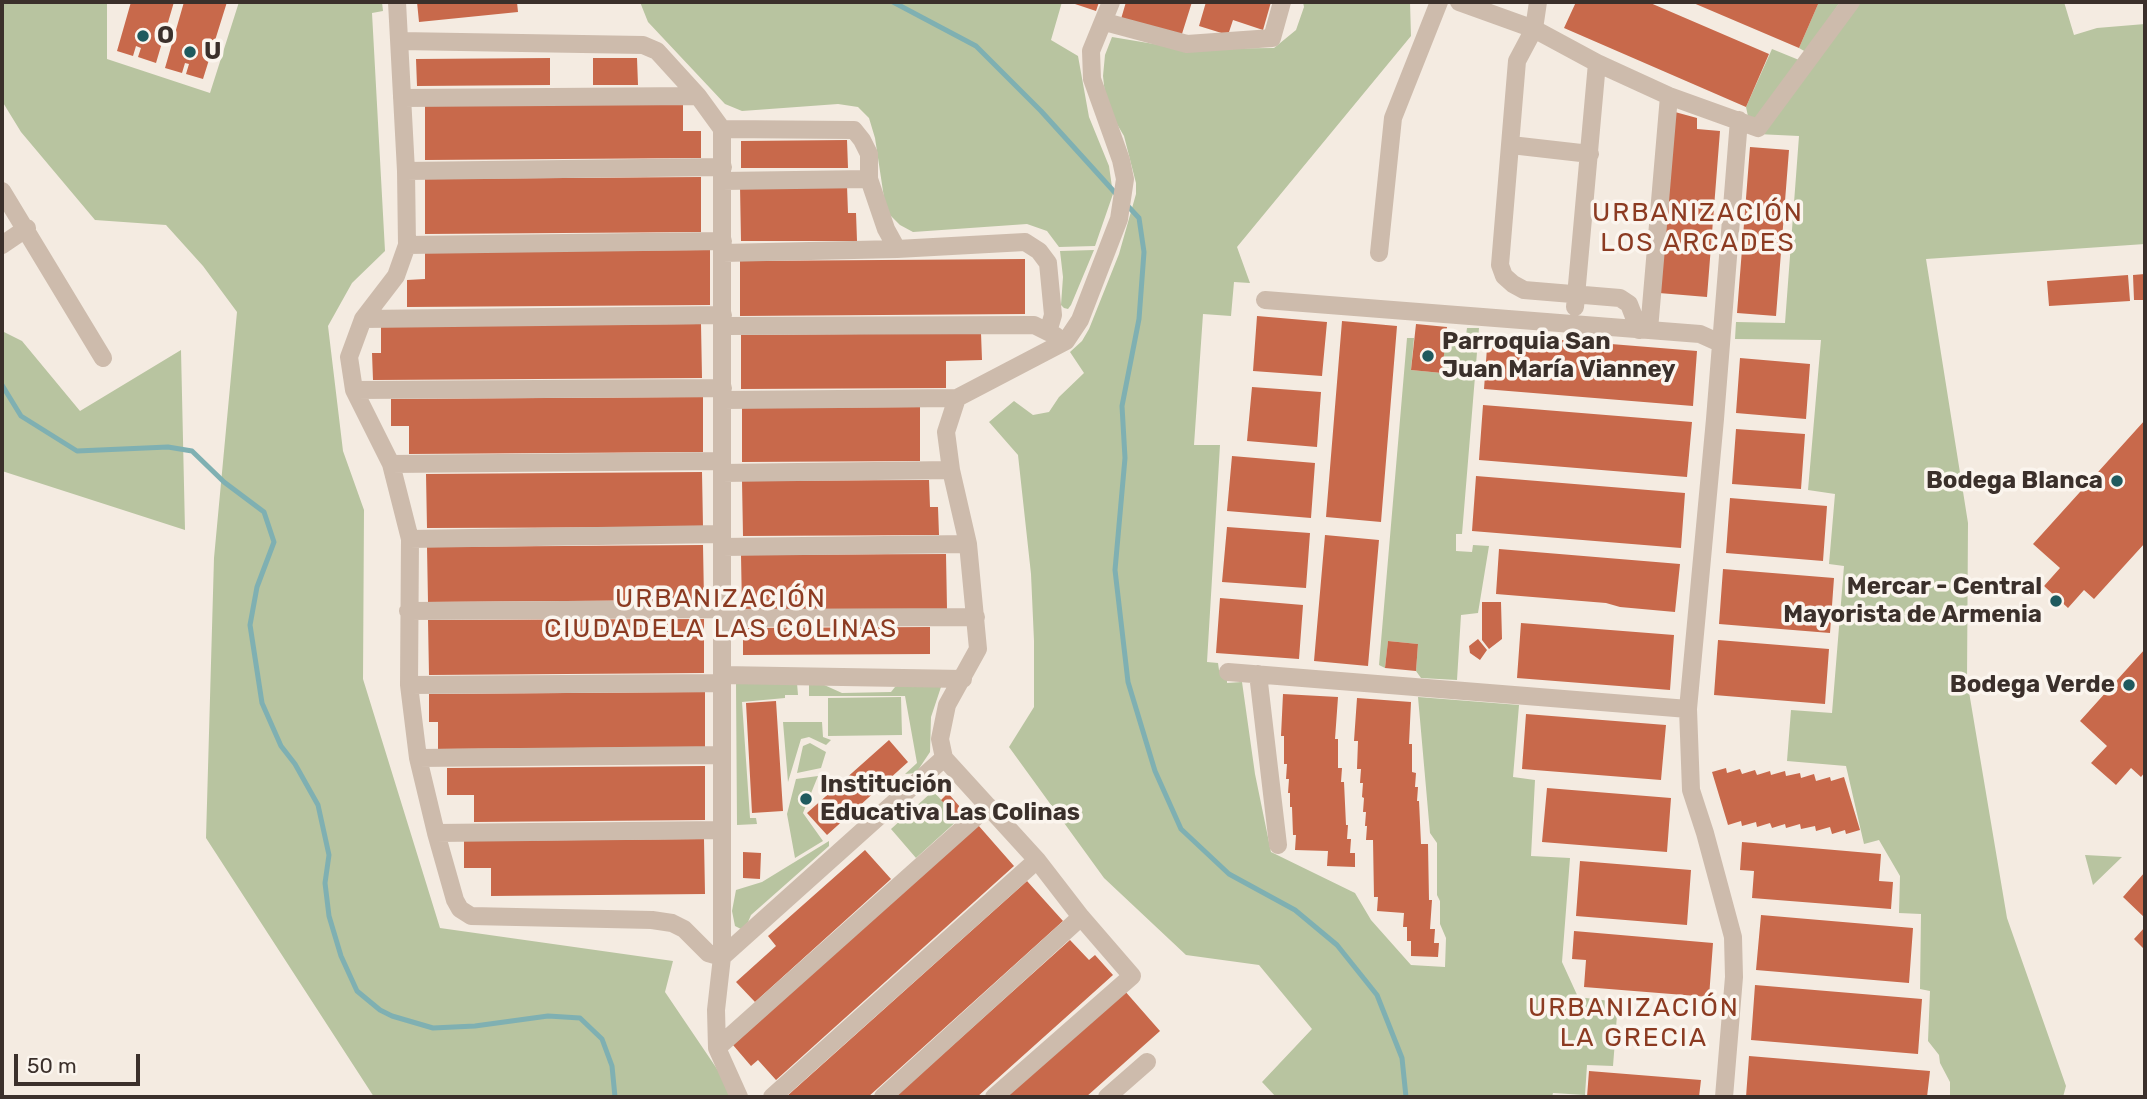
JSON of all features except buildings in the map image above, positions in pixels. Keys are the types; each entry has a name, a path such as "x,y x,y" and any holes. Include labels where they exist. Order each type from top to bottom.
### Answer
{"street":[{"path":"397,2 407,171 407,245 396,276 363,319 349,357 354,390 391,464 410,538 410,685 418,758 455,900 460,909 471,916 652,920 672,923 684,929 708,953 722,957"},
{"path":"354,390 957,398 1066,341 1080,320 1119,219 1125,179 1121,160 1092,79 1091,51 1111,2"},
{"path":"1105,22 1187,44 1272,38 1283,2"},
{"path":"1379,253 1393,118 1439,2"},
{"path":"1458,2 1534,29 1597,63 1669,96 1758,128 1851,2"},
{"path":"1538,2 1534,29 1517,61 1500,265 1504,276 1524,290 1620,298 1629,304 1644,330"},
{"path":"400,41 643,45 657,51 698,96 722,129 722,957 716,1010 717,1048 739,1097"},
{"path":"1574,323 1597,63"},
{"path":"402,99 698,96"},
{"path":"1644,330 1669,96"},
{"path":"1724,1097 1734,977 1733,937 1691,790 1688,709 1739,120"},
{"path":"722,129 854,130 869,154 869,179 886,229 897,249"},
{"path":"1511,145 1590,154"},
{"path":"407,171 723,174 869,179"},
{"path":"2,191 27,228 103,358"},
{"path":"2,245 27,228"},
{"path":"407,245 897,249 1025,243 1038,251 1048,263 1053,315 1048,332"},
{"path":"1265,300 1700,334 1720,343"},
{"path":"363,319 1034,325 1066,341"},
{"path":"957,398 946,432 951,470 968,544 978,649 947,705 940,740 944,758 1037,860 1132,976 994,1097"},
{"path":"391,464 951,470"},
{"path":"410,538 968,544"},
{"path":"408,611 976,617"},
{"path":"1228,672 1688,709"},
{"path":"1258,674 1278,845"},
{"path":"410,685 722,679 963,679"},
{"path":"418,758 722,755"},
{"path":"722,957 944,758"},
{"path":"717,1048 988,806"},
{"path":"436,833 721,830"},
{"path":"772,1097 1037,860"},
{"path":"883,1097 1081,917"},
{"path":"1107,1097 1147,1062"}],"green space":[{"path":"2,2 107,2 107,59 210,93 239,2 382,2 383,11 372,13 385,251 352,283 328,326 343,451 364,510 363,679 440,928 673,961 665,992 736,1097 374,1097 206,838 214,558 237,312 203,266 166,225 95,220 21,132 2,101"},
{"path":"640,2 1062,2 1051,40 1078,56 1089,117 1109,166 1113,194 1095,246 1059,247 1047,231 1027,224 913,232 900,225 886,211 875,138 869,118 858,107 838,104 742,111 725,104 648,22"},
{"path":"1303,2 1410,2 1411,36 1237,247 1250,283 1234,282 1231,316 1203,314 1194,445 1220,445 1207,662 1218,663 1219,670 1227,675 1227,683 1242,682 1255,774 1271,852 1355,893 1371,920 1411,965 1445,967 1446,938 1440,924 1437,843 1430,833 1418,697 1519,705 1513,777 1535,780 1531,856 1570,858 1562,962 1578,997 1618,1002 1613,1066 1587,1065 1585,1095 1553,1093 1552,1097 1276,1097 1262,1082 1312,1029 1259,965 1186,955 1104,878 1009,747 1034,707 1031,574 1018,455 989,422 1014,401 1033,415 1049,412 1059,397 1084,373 1070,352 1082,341 1089,329 1119,254 1136,194 1136,183 1124,136 1111,114 1105,95 1105,55 1112,37 1184,49 1274,48 1296,30 1304,7"},
{"path":"1819,2 1840,2 1806,52 1799,48"},
{"path":"1858,2 2064,2 2074,35 2097,28 2145,24 2145,244 1926,259 1968,523 1967,680 2007,918 2066,1086 2063,1097 1950,1097 1950,1082 1939,1055 1928,1041 1930,991 1920,989 1921,914 1899,913 1900,876 1879,840 1864,844 1846,766 1787,761 1791,710 1832,713 1844,566 1829,564 1835,494 1808,490 1821,340 1735,339 1736,322 1785,323 1799,136 1757,134"},
{"path":"1772,49 1799,60 1758,123 1749,121 1746,107"},
{"path":"1094,250 1071,305 1068,309 1064,308 1061,305 1063,277 1060,251"},
{"path":"1467,328 1479,328 1462,534 1456,534 1456,551 1472,552 1473,545 1489,546 1478,613 1461,615 1457,680 1421,678 1416,671 1418,644 1388,641 1385,668 1379,665 1407,338 1414,338 1411,370 1442,373 1445,342 1465,343"},
{"path":"2,331 22,341 80,411 181,350 185,530 2,471"},
{"path":"907,682 941,687 931,717 930,752 916,773 905,774 917,763 905,696 809,696 809,683 822,684 842,693 891,692 895,687"},
{"path":"736,683 797,683 798,695 742,702 750,818 756,818 757,824 737,825"},
{"path":"901,697 902,735 828,736 828,698"},
{"path":"783,722 822,722 823,737 831,740 826,745 809,737 801,739 788,782"},
{"path":"810,743 826,752 821,768 797,773 803,746"},
{"path":"818,776 803,813 823,841 795,858 787,814 796,779"},
{"path":"933,791 959,819 916,858 891,829"},
{"path":"829,841 829,846 751,915 741,929 735,926 732,911 736,890 762,882"},
{"path":"2085,855 2122,857 2093,885"}],"waterway":[{"path":"893,2 976,46 1041,111 1118,196"},
{"path":"1125,203 1139,218 1144,252 1139,319 1122,406 1125,458 1115,570 1128,682 1155,771 1181,829 1229,874 1295,910 1337,945 1377,995 1402,1058 1406,1097"},
{"path":"2,385 21,416 77,451 168,447 192,451 224,482 264,512 274,542 257,587 250,625 262,703 281,746 295,764 318,805 329,855 325,883 329,916 341,956 357,991 392,1016 433,1028 475,1026 548,1016 580,1018 602,1039 612,1066 615,1097"}],"place":[{"name":"O","path":"143,36"},
{"name":"U","path":"190,52"},
{"name":"Parroquia San Juan María Vianney","path":"1428,356"},
{"name":"Bodega Blanca","path":"2117,481"},
{"name":"Mercar - Central Mayorista de Armenia","path":"2056,601"},
{"name":"Bodega Verde","path":"2129,685"},
{"name":"Institución Educativa Las Colinas","path":"806,799"}],"district":[{"name":"URBANIZACIÓN LOS ARCADES","path":"1698,228"},
{"name":"URBANIZACIÓN CIUDADELA LAS COLINAS","path":"721,614"},
{"name":"URBANIZACIÓN LA GRECIA","path":"1634,1023"}]}
